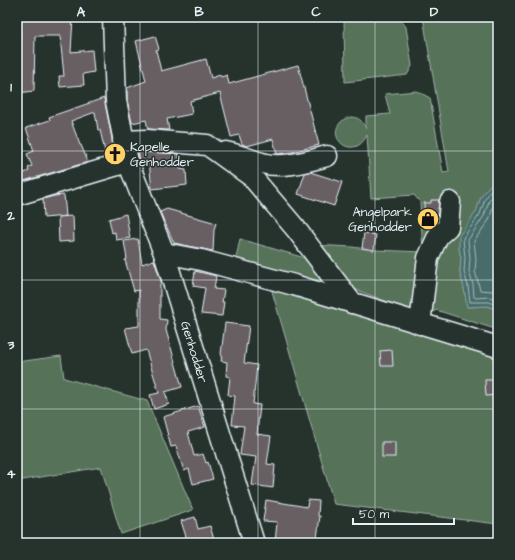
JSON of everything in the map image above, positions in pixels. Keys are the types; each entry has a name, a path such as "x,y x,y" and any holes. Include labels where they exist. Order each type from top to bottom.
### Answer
{"street":[{"name":"Genhodder","path":"113,17 116,101 128,162 164,253 254,543"},
{"path":"123,141 147,140 207,145 252,177 296,229 352,303"},
{"path":"213,150 229,152 263,164 277,165 310,161 327,156"},
{"path":"17,195 128,162"},
{"path":"420,324 428,258 438,236 448,227 450,202"},
{"path":"164,253 201,260 294,285 498,347"}],"green space":[{"path":"344,17 396,17 401,20 406,27 412,66 407,75 345,82"},
{"path":"423,17 498,17 498,182 490,185 481,197 476,212 460,236 459,248 461,258 460,272 467,307 488,306 498,310 498,330 436,310 427,317 412,313 406,309 357,290 350,292 313,245 423,252 420,202 414,195 371,198 367,135 361,143 355,147 349,147 343,145 336,135 337,128 346,118 358,118 366,129 366,116 390,114 385,94 417,91 430,98 443,173 449,172"},
{"path":"240,239 315,261 323,275 321,290 235,263"},
{"path":"269,281 498,350 498,524 334,504"},
{"path":"61,356 64,378 147,401 193,510 121,534 101,467 17,481 17,362"}],"water":[{"path":"498,182 498,310 488,306 467,307 460,272 461,258 459,236 476,212 481,197 490,185"}],"building":[{"path":"21,17 73,17 71,52 92,50 94,72 83,74 84,85 60,87 59,76 64,76 60,36 35,36 34,91 18,93 19,72 17,72 17,57 19,57 20,48"},
{"path":"155,36 159,49 156,50 161,71 206,59 211,78 220,75 221,77 227,75 229,84 298,65 319,145 277,154 273,139 247,146 242,144 239,135 231,137 220,93 190,101 192,114 167,119 169,130 148,129 146,120 132,123 127,100 127,88 146,81 136,41"},
{"path":"104,98 115,154 109,156 108,151 105,152 100,130 98,130 95,112 71,121 88,162 17,183 17,176 29,171 28,168 32,166 27,154 34,151 26,128 50,120 49,117"},
{"path":"138,152 179,154 180,169 186,170 187,185 152,189 149,162 140,162"},
{"path":"310,172 342,182 334,206 298,194 305,173"},
{"path":"64,195 66,216 44,218 43,199"},
{"path":"431,200 439,200 437,222 433,225 425,225 424,203 431,203"},
{"path":"167,209 216,223 214,230 213,251 174,243 160,212"},
{"path":"126,214 130,238 116,240 115,232 112,233 109,219"},
{"path":"73,216 74,241 59,242 58,217"},
{"path":"364,233 376,235 374,250 362,248"},
{"path":"138,239 142,264 154,260 162,284 160,284 160,319 167,320 166,330 182,387 165,392 169,404 154,409 150,395 159,393 146,350 132,354 125,328 139,326 139,290 134,291 125,260 127,259 124,241"},
{"path":"195,271 216,276 214,289 224,290 222,316 201,314 205,288 193,286"},
{"path":"225,323 249,326 244,363 257,365 253,404 260,405 257,434 271,436 267,464 275,465 273,488 252,485 256,457 240,455 244,426 232,425 235,396 228,395 230,377 226,376 227,362 221,361"},
{"path":"392,350 393,366 381,366 380,351"},
{"path":"485,380 498,380 498,395 486,396"},
{"path":"198,406 205,427 188,432 194,456 203,454 206,463 208,462 213,479 193,484 189,469 184,471 176,446 171,447 163,417"},
{"path":"382,442 395,442 395,457 382,457"},
{"path":"266,500 307,507 308,500 319,501 318,516 320,516 317,538 309,537 308,543 275,543 277,522 263,521"},
{"path":"195,517 198,529 210,526 215,543 188,543 181,521"}],"place":[{"name":"Kapelle Genhodder","path":"115,154"},
{"name":"Angelpark Genhodder","path":"428,219"}]}
